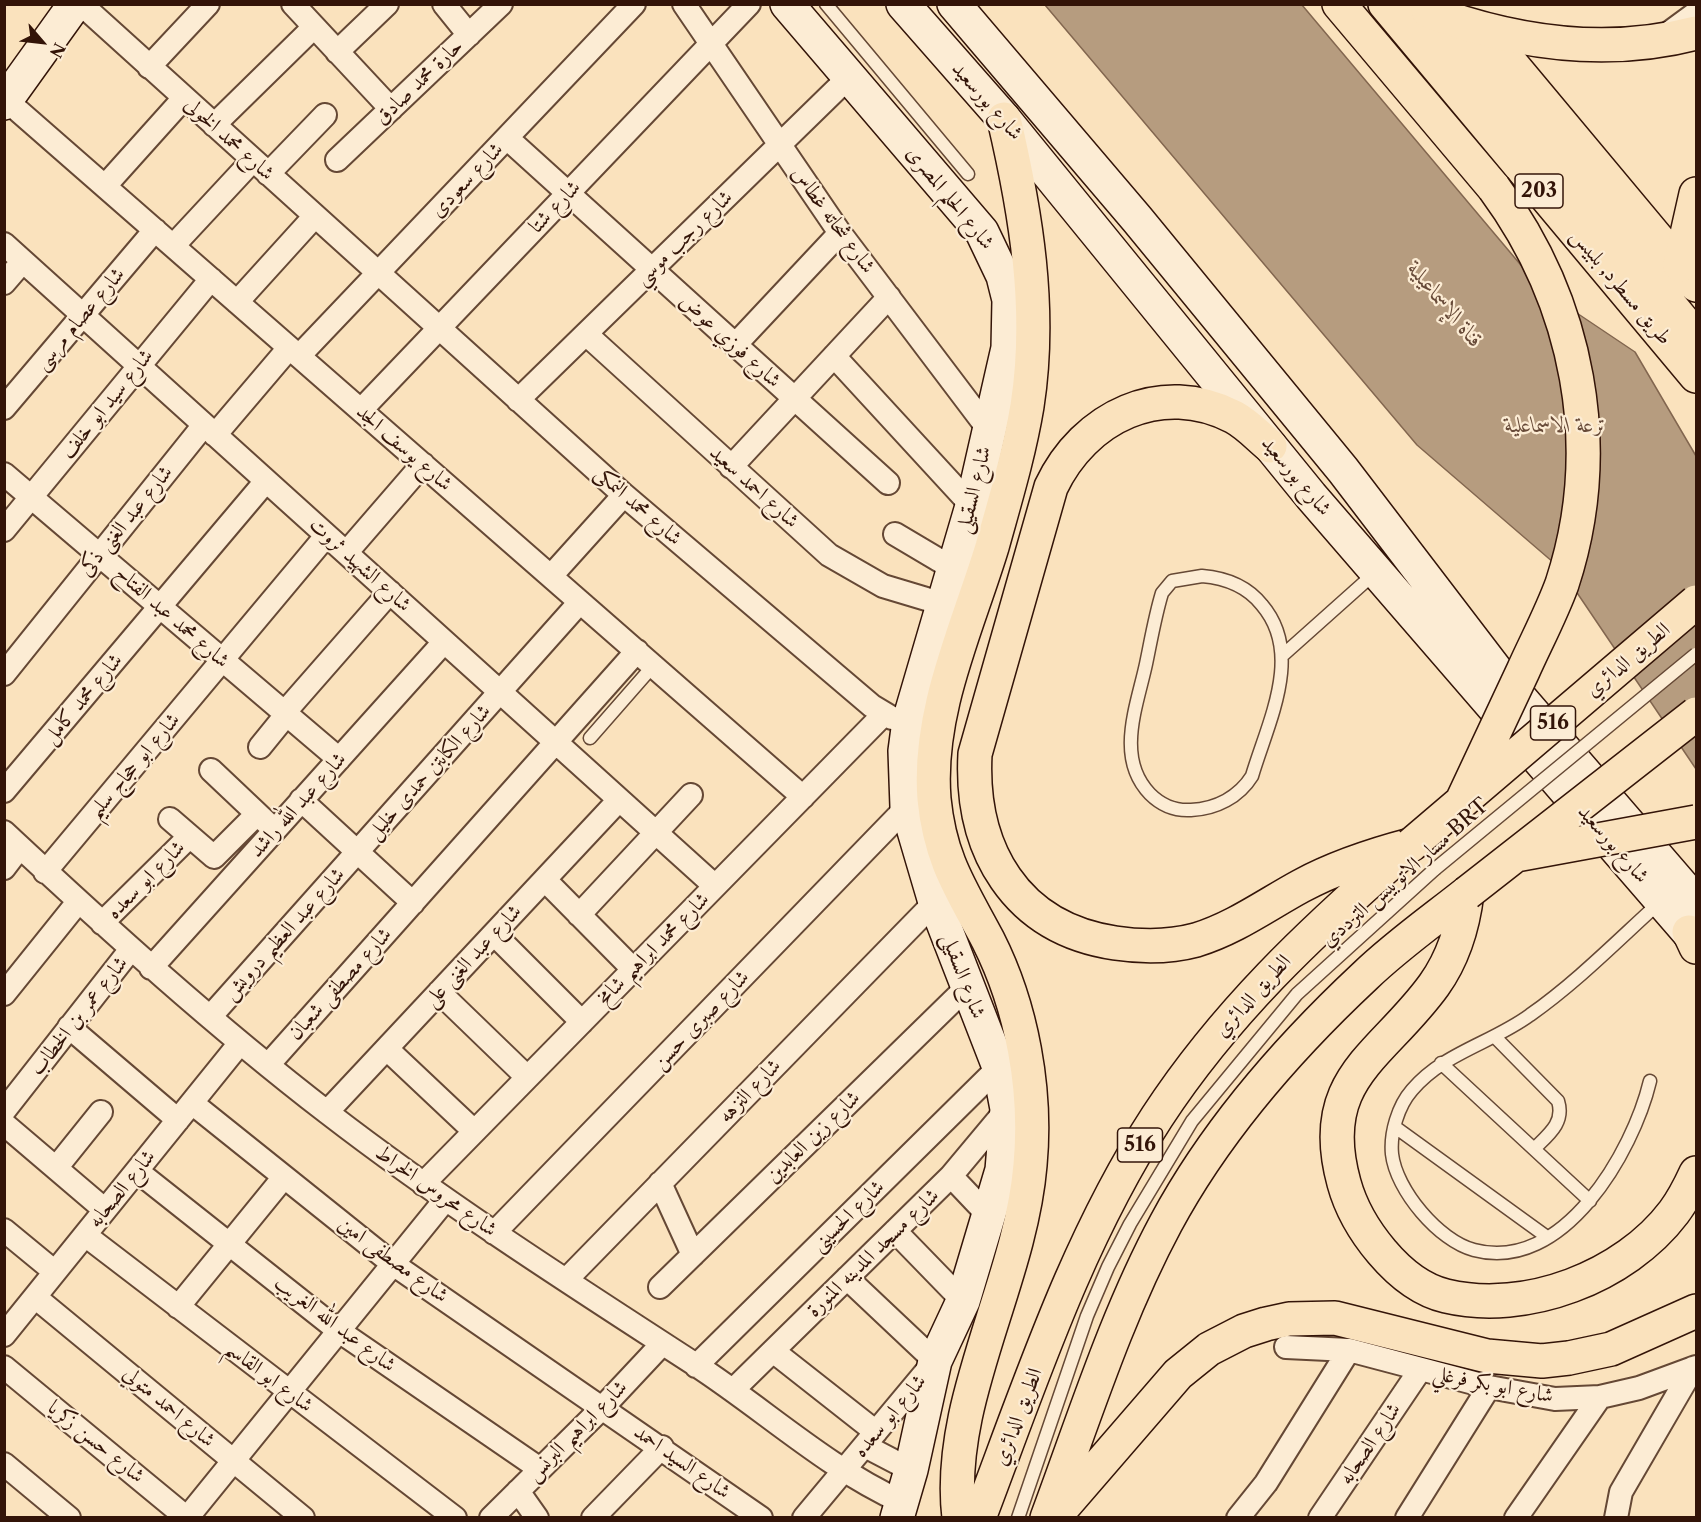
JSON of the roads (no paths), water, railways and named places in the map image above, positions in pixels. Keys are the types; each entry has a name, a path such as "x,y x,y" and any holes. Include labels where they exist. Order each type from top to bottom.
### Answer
{"main road":[{"path":"4,65 50,4"},
{"path":"5,101 75,4"},
{"name":"شارع بورسعيد","path":"903,4 1004,119 1270,446 1662,900 1695,930"},
{"name":"شارع بورسعيد","path":"954,4 1137,219 1343,470 1695,930"},
{"path":"1339,4 1513,213 1539,260 1567,330 1580,393 1583,457 1577,521 1562,584 1463,799"},
{"name":"طريق مسطرد, بلبيس","path":"1385,4 1696,376"},
{"path":"1426,8 1493,33 1527,39 1595,45 1660,40 1696,33"},
{"name":"طريق مسطرد, بلبيس","path":"1426,8 1696,337"},
{"name":"شارع الحلم المصرى","path":"805,10 849,77 982,232 995,253 1004,276 1010,325 1008,348 989,430"},
{"path":"1450,38 1480,45 1509,61 1688,275"},
{"path":"959,1518 956,1474 961,1432 1020,1232 1031,1161 1030,1090 1018,1025 987,939 957,886 946,858 938,829 933,768 941,708 1004,504 1027,404 1032,333 1029,251 1020,191 1004,119"},
{"path":"1688,275 1696,194"},
{"path":"1270,446 1236,418 1219,411 1202,406 1165,403 1129,410 1113,418 1096,428 1070,454 1051,487 975,753 975,795 984,836 1002,874 1015,892 1038,913 1086,937 1128,945 1149,946 1193,940 1214,934 1329,872 1411,845"},
{"name":"شارع السقيلى","path":"899,1510 911,1470 936,1361 963,1301 1002,1170 1007,1109 999,1067 935,902 907,807 905,751 896,718 944,604 972,506 989,430"},
{"path":"1377,570 1403,549"},
{"name":"الطريق الدائري","path":"979,1518 1067,1289 1089,1240 1157,1117 1194,1064 1278,965 1463,799 1696,602"},
{"path":"1047,1518 1132,1294 1166,1223 1208,1155 1256,1091 1365,975 1511,856 1696,714"},
{"path":"1511,856 1696,822"},
{"path":"1467,892 1463,925 1446,966 1418,1004 1357,1070 1343,1097 1337,1141 1344,1183 1360,1221 1383,1254 1412,1278 1445,1296 1495,1300 1545,1293 1592,1276 1636,1249 1673,1213 1696,1173"},
{"path":"1054,1518 1178,1374 1218,1344 1266,1324 1289,1319 1335,1318 1487,1356 1542,1361 1611,1349 1696,1311"}],"street":[{"name":"شارع محمد الخولى","path":"81,4 378,273"},
{"path":"149,67 208,4"},
{"path":"293,4 391,109"},
{"path":"337,52 387,4"},
{"path":"444,4 469,35"},
{"name":"حارة محمد صادق","path":"337,160 501,4"},
{"name":"شارع شحاته غطاس","path":"684,4 840,233 989,430"},
{"name":"شارع شتا","path":"361,410 749,4"},
{"name":"شارع سعودى","path":"294,352 378,273 632,5"},
{"path":"1660,40 1696,14"},
{"path":"214,125 314,27"},
{"name":"شارع رجب موسي","path":"518,400 849,77"},
{"path":"105,186 184,98"},
{"name":"شارع يوسف الجد","path":"5,101 802,797"},
{"path":"173,246 260,167 325,115"},
{"name":"شارع فوزي عوض","path":"507,138 888,483"},
{"path":"237,302 315,216"},
{"name":"شارع عصام مرسى","path":"4,408 155,230"},
{"path":"735,345 840,233"},
{"name":"شارع الشهيد ثروت","path":"4,244 715,886"},
{"path":"4,283 23,261"},
{"name":"شارع محمد النمكى","path":"378,273 624,495 896,718"},
{"name":"شارع سيد ابو خلف","path":"4,530 210,279"},
{"path":"731,467 889,297"},
{"name":"شارع احمد سعيد","path":"586,334 829,555 846,567 883,586 944,604"},
{"name":"شارع عبد الغنى ذكى","path":"4,674 98,554 210,430 294,352"},
{"path":"834,356 972,506"},
{"path":"346,553 423,464"},
{"name":"شارع محمد عبد الفتاح","path":"4,474 339,759"},
{"name":"شارع محمد كامل","path":"4,791 266,481"},
{"path":"551,576 624,495"},
{"path":"895,534 954,569"},
{"name":"شارع ابو حجاج سليم","path":"45,872 327,536"},
{"path":"260,747 285,714 390,592"},
{"name":"شارع الكابتن حمدى خليل","path":"357,852 580,602"},
{"name":"شارع عبد الله راشد","path":"151,968 444,642"},
{"name":"شارع مصطفى شعبان","path":"268,1065 556,743 645,659"},
{"name":"شارع محمد ابراهيم شامخ","path":"423,1184 802,797 896,718"},
{"path":"211,770 275,830"},
{"path":"579,915 691,795"},
{"path":"302,800 413,903"},
{"name":"شارع عبد الغنى على","path":"327,1112 619,800"},
{"name":"شارع صبرى حسن","path":"494,1233 907,807"},
{"path":"170,819 212,857 215,857 257,814"},
{"name":"شارع ابو سعده","path":"102,923 189,837"},
{"path":"4,868 12,840"},
{"name":"شارع محروس الخراط","path":"12,840 151,968 327,1112 445,1200 733,1390 899,1510"},
{"name":"شارع عبد العظيم درويش","path":"210,1017 357,852"},
{"path":"544,880 633,969"},
{"path":"4,994 78,902"},
{"name":"شارع النزهه","path":"566,1280 935,902"},
{"path":"494,934 582,1022"},
{"name":"شارع عمر بن الخطاب","path":"4,1111 131,949"},
{"name":"شارع زين العابدين","path":"660,1287 967,987"},
{"path":"440,992 527,1077"},
{"name":"شارع مصطفى امين","path":"69,1027 185,1112 284,1177 393,1264 603,1407"},
{"name":"شارع الصحابه","path":"4,1335 240,1043"},
{"path":"387,1049 474,1131"},
{"name":"شارع الحسينى","path":"696,1365 999,1067"},
{"name":"شارع مسجد المدينه المنورة","path":"733,1390 951,1176 1007,1109"},
{"path":"56,1168 101,1112"},
{"path":"4,1124 105,1210"},
{"name":"شارع عبد الله الغريب","path":"137,1171 339,1331 540,1469"},
{"path":"951,1176 988,1215"},
{"path":"178,1307 284,1177"},
{"path":"660,1183 693,1255"},
{"path":"187,1518 445,1200"},
{"path":"4,1230 55,1272"},
{"path":"895,1231 963,1301"},
{"name":"شارع ابو القاسم","path":"85,1235 455,1518"},
{"path":"847,1278 936,1361"},
{"name":"شارع احمد متولي","path":"35,1297 303,1518"},
{"name":"شارع ابراهيم البرنس","path":"491,1518 603,1407 662,1344"},
{"name":"شارع ابو بكر فرغلي","path":"1287,1347 1349,1350 1489,1387 1555,1399 1600,1397 1695,1368"},
{"path":"1238,1518 1266,1483 1349,1350"},
{"path":"773,1351 871,1439 911,1470"},
{"name":"شارع ابو سعده","path":"804,1518 936,1361"},
{"name":"شارع حسن زكريا","path":"4,1367 187,1518"},
{"path":"1616,1518 1621,1492 1695,1368"},
{"name":"شارع الصحابه","path":"1320,1518 1420,1370"},
{"path":"1407,1518 1489,1387"},
{"path":"1516,1518 1600,1397"},
{"name":"شارع السيد احمد","path":"603,1407 761,1518"},
{"path":"593,1518 662,1447"},
{"path":"4,1464 69,1518"},
{"path":"518,1491 537,1518"}],"lane":[{"path":"805,10 968,174"},
{"path":"1283,655 1275,624 1268,611 1245,589 1224,580 1202,576 1179,579 1167,586 1160,600 1130,745 1137,775 1156,800 1167,807 1191,810 1216,806 1242,790 1252,776 1281,679 1283,655 1377,570"},
{"name":"مسار الاتوبيس الترددي BRT","path":"1018,1518 1087,1316 1108,1267 1130,1224 1192,1121 1297,994 1435,869 1696,654"},
{"path":"590,738 645,659"},
{"path":"1650,1081 1629,1142 1619,1161 1590,1201 1547,1237 1531,1246 1502,1253 1474,1250 1452,1241 1422,1213 1400,1176 1392,1156 1395,1127 1402,1106 1411,1090 1441,1063 1495,1037 1551,999 1662,900"},
{"path":"1495,1037 1558,1101 1560,1116 1558,1123 1534,1149"},
{"path":"1441,1063 1590,1201"},
{"path":"1395,1127 1547,1237"}],"water":[{"name":"ترعة الاسماعلية","path":"1045,5 1302,5 1541,289 1635,352 1696,456 1696,769 1561,569 1417,445"}],"water label":[{"name":"قناة الإسماعيلية","path":"1445,305"}]}
